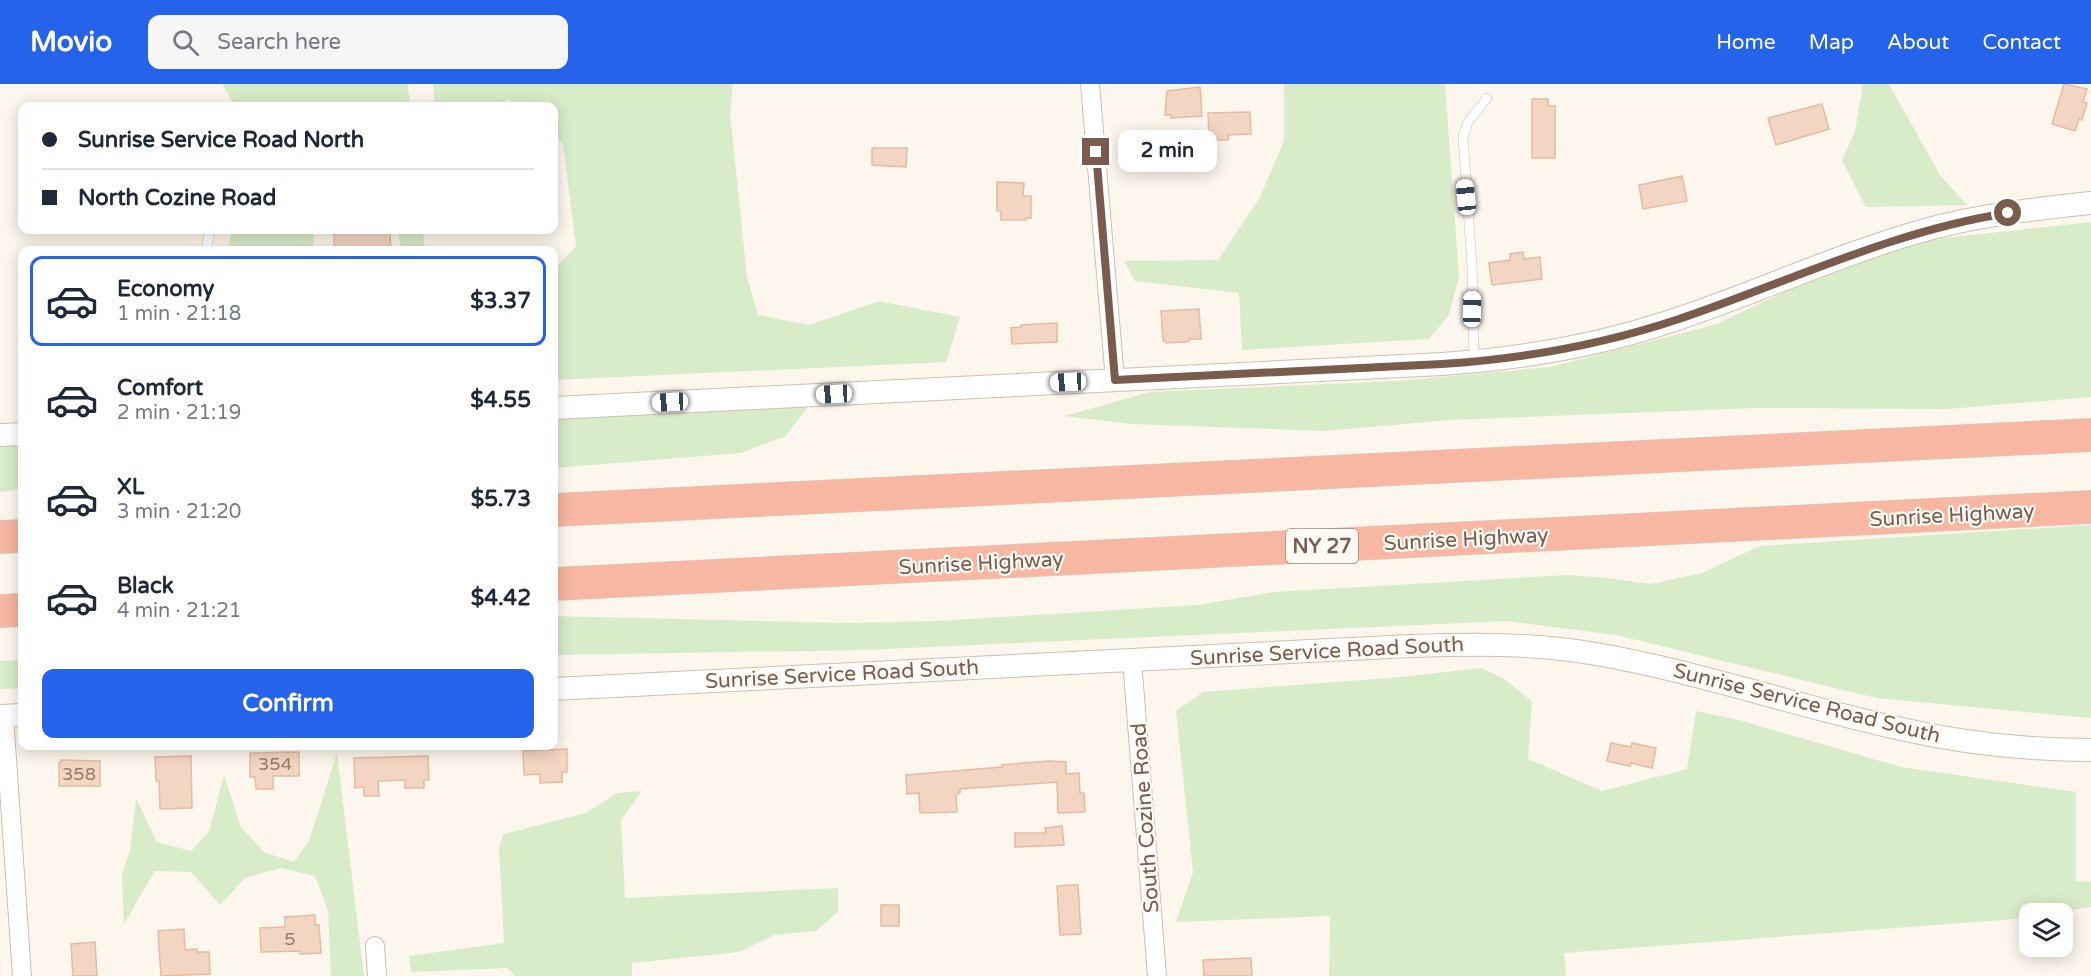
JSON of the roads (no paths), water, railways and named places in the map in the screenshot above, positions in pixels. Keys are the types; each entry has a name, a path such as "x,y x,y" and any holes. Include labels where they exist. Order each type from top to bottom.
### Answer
{"highway":[{"path":"558,510 2091,435"},
{"name":"Sunrise Highway","path":"558,584 2091,507"},
{"path":"0,537 18,536"},
{"path":"0,611 18,610"}],"street":[{"path":"1090,84 1115,380"},
{"path":"558,408 1474,362 1549,353 1635,333 1690,315 1835,260 1927,230 1993,216 2091,203"},
{"path":"0,435 18,434"},
{"name":"Sunrise Service Road South","path":"558,688 1474,644 1536,647 1594,654 1657,666 1872,722 1936,736 2005,746 2091,750"},
{"name":"South Cozine Road","path":"1132,660 1157,976"},
{"path":"9,716 22,976"},
{"path":"375,946 377,976"}],"lane":[{"path":"1474,362 1472,265 1462,137 1468,122 1487,98"}]}
